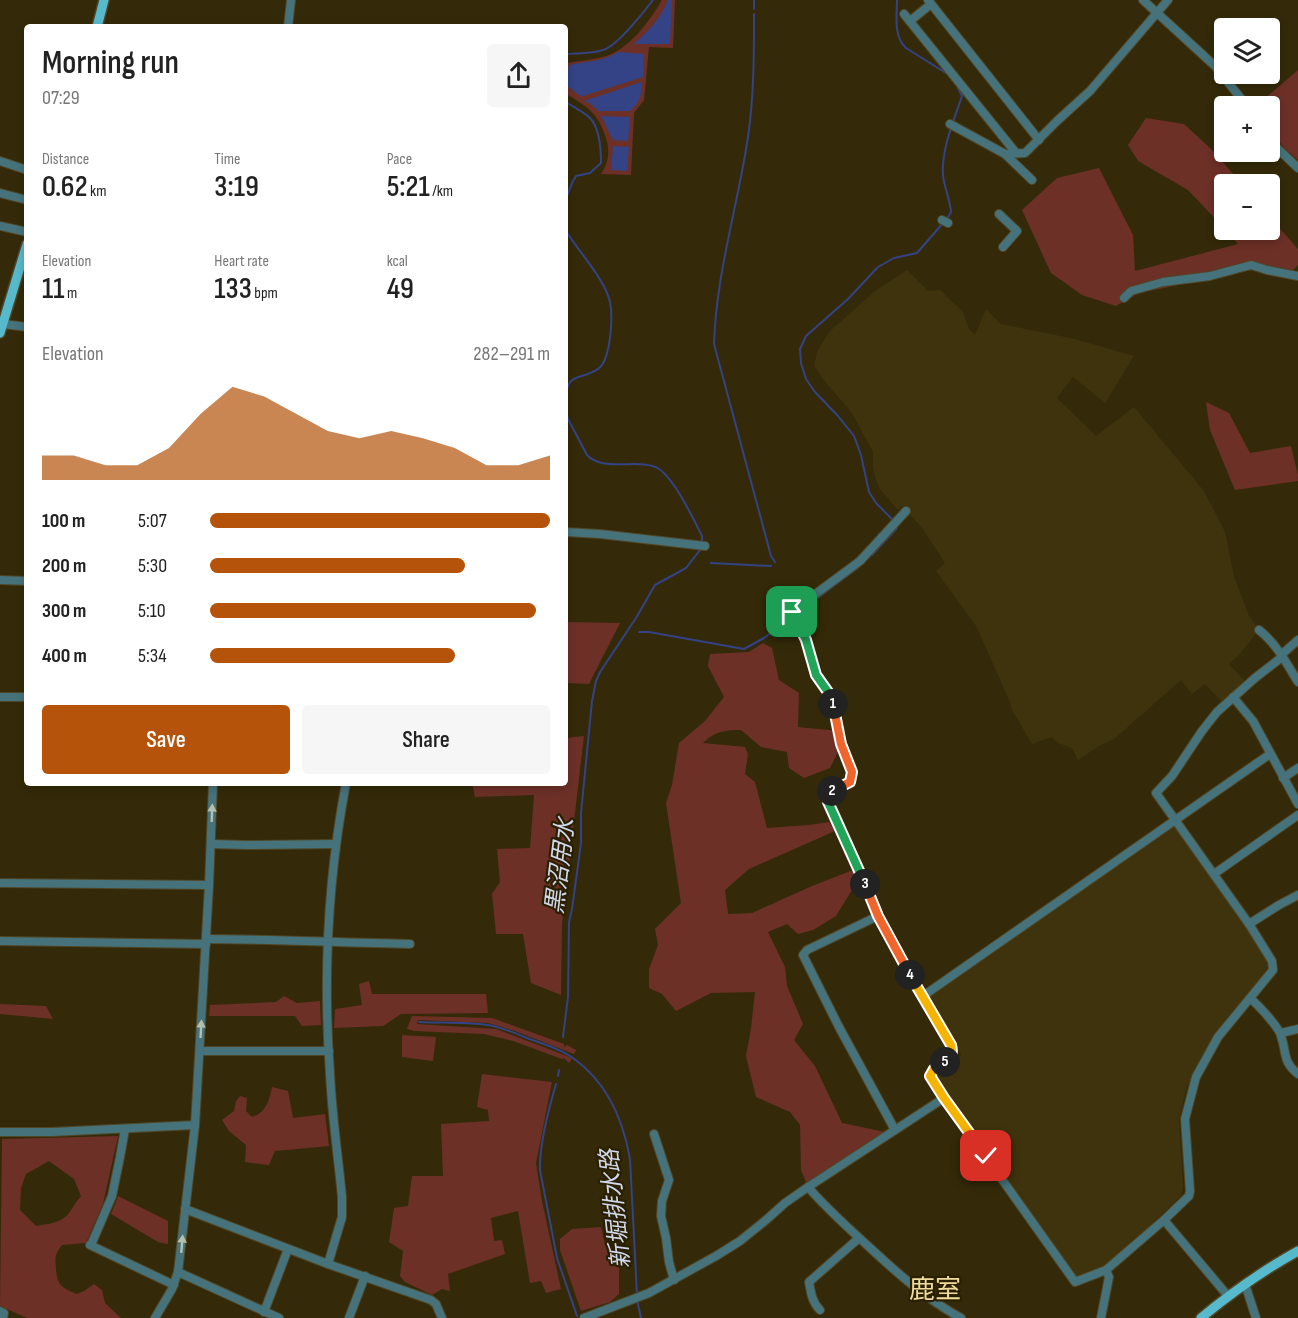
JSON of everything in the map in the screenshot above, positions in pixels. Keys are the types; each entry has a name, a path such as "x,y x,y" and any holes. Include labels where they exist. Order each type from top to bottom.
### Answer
{"main road":[{"path":"98,24 104,0"},
{"path":"1,328 24,255"},
{"path":"1201,1318 1245,1284 1298,1251"}],"street":[{"path":"288,24 291,0"},
{"path":"1143,0 1215,66 1239,96"},
{"path":"1005,154 1025,153 1039,140 1090,91 1168,0"},
{"path":"910,21 929,2 1039,140"},
{"path":"904,14 1016,153"},
{"path":"954,125 1005,154 1032,180"},
{"path":"1280,151 1298,168"},
{"path":"0,161 24,169"},
{"path":"0,193 24,199"},
{"path":"999,214 1017,231 1003,247"},
{"path":"0,226 24,232"},
{"path":"1124,298 1131,291 1162,282 1210,276 1251,264 1267,270 1298,276"},
{"path":"1,328 24,327"},
{"path":"906,511 860,561 789,613 806,640 816,675 834,705 841,744 852,772 850,782 833,791 828,802 862,875 878,916 951,1045 952,1056 934,1069 930,1076 1075,1282 1106,1270 1185,1201 1190,1191 1185,1119 1196,1077 1218,1037 1273,970 1274,966 1249,924 1156,793 1172,776 1202,730 1217,712 1298,640"},
{"path":"568,532 705,546"},
{"path":"0,580 24,580"},
{"path":"1259,630 1269,639 1298,682"},
{"path":"0,697 24,697"},
{"path":"1233,697 1253,722 1298,804"},
{"path":"923,996 1270,754"},
{"path":"1283,778 1298,768"},
{"path":"155,1318 174,1285 178,1272 195,1125 213,786"},
{"path":"328,1264 342,1216 329,1073 327,1024 329,943 336,844 346,786"},
{"path":"1214,874 1298,815"},
{"path":"211,844 336,844"},
{"path":"0,883 209,885"},
{"path":"1249,924 1298,895"},
{"path":"878,916 807,950 803,955 895,1130"},
{"path":"0,941 282,939 329,943 410,944"},
{"path":"1251,999 1281,1033 1286,1059 1298,1074"},
{"path":"1281,1033 1298,1029"},
{"path":"200,1051 329,1051"},
{"path":"584,1318 649,1293 716,1256 808,1187 944,1098"},
{"path":"0,1132 52,1132 195,1125"},
{"path":"125,1129 112,1196 91,1245 174,1285"},
{"path":"654,1134 669,1180 662,1201 662,1216 674,1280"},
{"path":"808,1187 824,1206 899,1275 942,1308 961,1318"},
{"path":"185,1209 328,1264 431,1300 436,1304 442,1318"},
{"path":"1164,1220 1228,1296"},
{"path":"820,1311 814,1304 809,1282 859,1238"},
{"path":"264,1312 288,1249"},
{"path":"1101,1318 1108,1277 1106,1270"},
{"path":"178,1272 279,1318"},
{"path":"349,1318 365,1276"},
{"path":"1245,1284 1256,1318"},
{"path":"0,1311 4,1313 3,1318"}],"shaded area":[{"path":"662,0 675,0 673,48 649,47 644,100 634,113 631,175 601,174 608,157 606,138 596,117 568,95 568,63 603,57 612,53 630,42"},
{"path":"1298,70 1298,160 1280,143 1280,96 1268,96"},
{"path":"1146,118 1184,124 1214,152 1214,162 1223,162 1233,174 1214,174 1214,217 1188,190 1138,161 1128,145"},
{"path":"1099,168 1133,235 1135,271 1238,244 1234,240 1280,240 1280,229 1298,249 1298,265 1292,271 1262,268 1139,293 1116,306 1082,295 1051,273 1022,210 1057,178"},
{"path":"907,270 928,291 940,290 963,312 969,329 975,335 986,309 1001,324 1075,339 1134,356 1105,403 1073,377 1057,398 1096,436 1134,407 1204,491 1225,532 1234,576 1249,616 1259,630 1229,664 1246,682 1223,703 1205,684 1192,694 1181,680 1114,739 1078,760 1072,748 1058,743 1051,737 1032,744 1012,710 976,626 936,571 945,563 922,528 902,506 898,510 880,489 873,469 873,452 852,413 814,366 817,352 829,332 875,291"},
{"path":"1206,402 1229,413 1250,453 1291,446 1298,481 1235,490 1210,430"},
{"path":"568,622 620,623 589,684 568,683"},
{"path":"763,643 772,648 779,680 799,693 798,727 839,731 838,752 830,768 804,778 789,768 787,752 761,747 741,730 720,732 703,743 745,747 748,754 745,774 755,782 767,828 829,822 835,831 749,869 725,890 728,914 752,913 853,870 855,885 836,916 813,930 798,934 787,924 768,932 785,967 787,986 803,1024 794,1040 815,1066 842,1123 890,1133 808,1187 801,1170 800,1125 790,1112 756,1097 746,1056 755,992 711,993 676,1011 662,994 649,988 649,969 658,945 655,929 681,903 666,803 672,785 679,743 705,721 724,697 708,666 710,654 749,652"},
{"path":"584,736 562,923 561,995 531,983 523,934 496,934 492,894 500,882 497,849 530,848 534,795 475,797 473,786 568,786 568,738"},
{"path":"1175,824 1241,918 1269,965 1212,1039 1186,1089 1179,1119 1183,1187 1181,1196 1104,1267 1076,1277 936,1077 937,1073 961,1054 929,998 930,995"},
{"path":"369,981 372,994 486,994 488,1013 401,1014 383,1026 334,1028 335,1009 362,1005 359,984"},
{"path":"284,996 297,1003 320,1001 321,1025 302,1026 295,1016 209,1016 210,1005 276,1002"},
{"path":"0,1004 46,1006 53,1019 0,1014"},
{"path":"412,1016 492,1018 576,1050 574,1054 488,1023 418,1020 417,1024 496,1029 572,1059 569,1063 564,1058 484,1034 414,1031 407,1029"},
{"path":"402,1035 436,1037 433,1061 402,1057"},
{"path":"482,1074 552,1082 536,1163 561,1289 546,1293 541,1281 530,1283 518,1211 491,1218 494,1241 502,1240 505,1254 448,1274 450,1291 442,1289 432,1295 405,1282 400,1276 403,1251 389,1242 394,1208 408,1206 412,1176 443,1176 441,1124 489,1121 488,1110 477,1107"},
{"path":"272,1087 288,1091 293,1118 325,1114 329,1146 275,1151 269,1165 245,1162 246,1145 229,1131 222,1120 234,1111 236,1101 240,1096 247,1098 246,1111 252,1117 261,1113 268,1102"},
{"path":"118,1136 103,1204 86,1243 62,1245 57,1253 56,1261 58,1279 64,1288 77,1294 94,1284 102,1290 105,1303 121,1318 27,1318 0,1306 2,1139","holes":["49,1161 74,1179 81,1196 62,1219 36,1226 20,1210 21,1188 26,1174"]},
{"path":"118,1196 168,1221 168,1244 158,1242 111,1214"},
{"path":"601,1227 608,1253 619,1264 619,1294 610,1302 581,1311 560,1250 560,1239 572,1229"}],"water":[{"path":"668,0 672,0 670,44 634,44 654,24"},
{"path":"618,52 644,54 643,77 583,96 568,87 569,65"},
{"path":"641,82 640,98 630,111 598,111 590,103 584,101"},
{"path":"601,116 630,117 628,141 613,140"},
{"path":"613,146 629,147 627,171 611,170"}],"waterway":[{"path":"568,54 594,52 609,47 630,28 653,0"},
{"path":"754,0 754,9"},
{"path":"897,0 897,32 902,43 906,48 949,75"},
{"path":"754,14 750,122 719,292 714,344 771,556 775,562"},
{"path":"947,219 951,212 943,165 949,135 962,96 956,84"},
{"path":"568,103 586,114 594,123 601,152 601,163 590,173 576,176 568,193"},
{"path":"892,519 876,503 869,492 861,455 854,436 806,379 800,349 806,336 848,299 878,267 894,258 917,253 943,223"},
{"path":"568,234 603,284 610,302 611,317 608,348 602,364 591,373 575,378 568,385"},
{"path":"568,419 587,455 594,460 612,464 643,464 659,469 665,474 689,510 702,536 702,542"},
{"path":"872,555 897,528"},
{"name":"黒沼用水","path":"563,1037 568,997 569,922 581,843 581,813 596,681 655,585 686,568 700,550"},
{"path":"711,563 771,566"},
{"path":"799,612 859,567"},
{"path":"639,632 744,649 790,619"},
{"name":"新堀排水路","path":"419,1022 480,1024 503,1029 551,1046 573,1058 595,1078 618,1116 630,1159 637,1295"},
{"name":"黒沼用水","path":"558,1076 559,1070"},
{"name":"黒沼用水","path":"556,1084 543,1138 540,1170 557,1258 577,1316"},
{"name":"新堀排水路","path":"637,1300 641,1318"}],"district":[{"name":"鹿室","path":"935,1289"}],"route":[{"path":"792,612 806,640 816,675 834,705 841,744 852,772 850,782 833,791 828,802 862,875 878,916 951,1045 952,1056 934,1069 930,1076 986,1156"}]}
